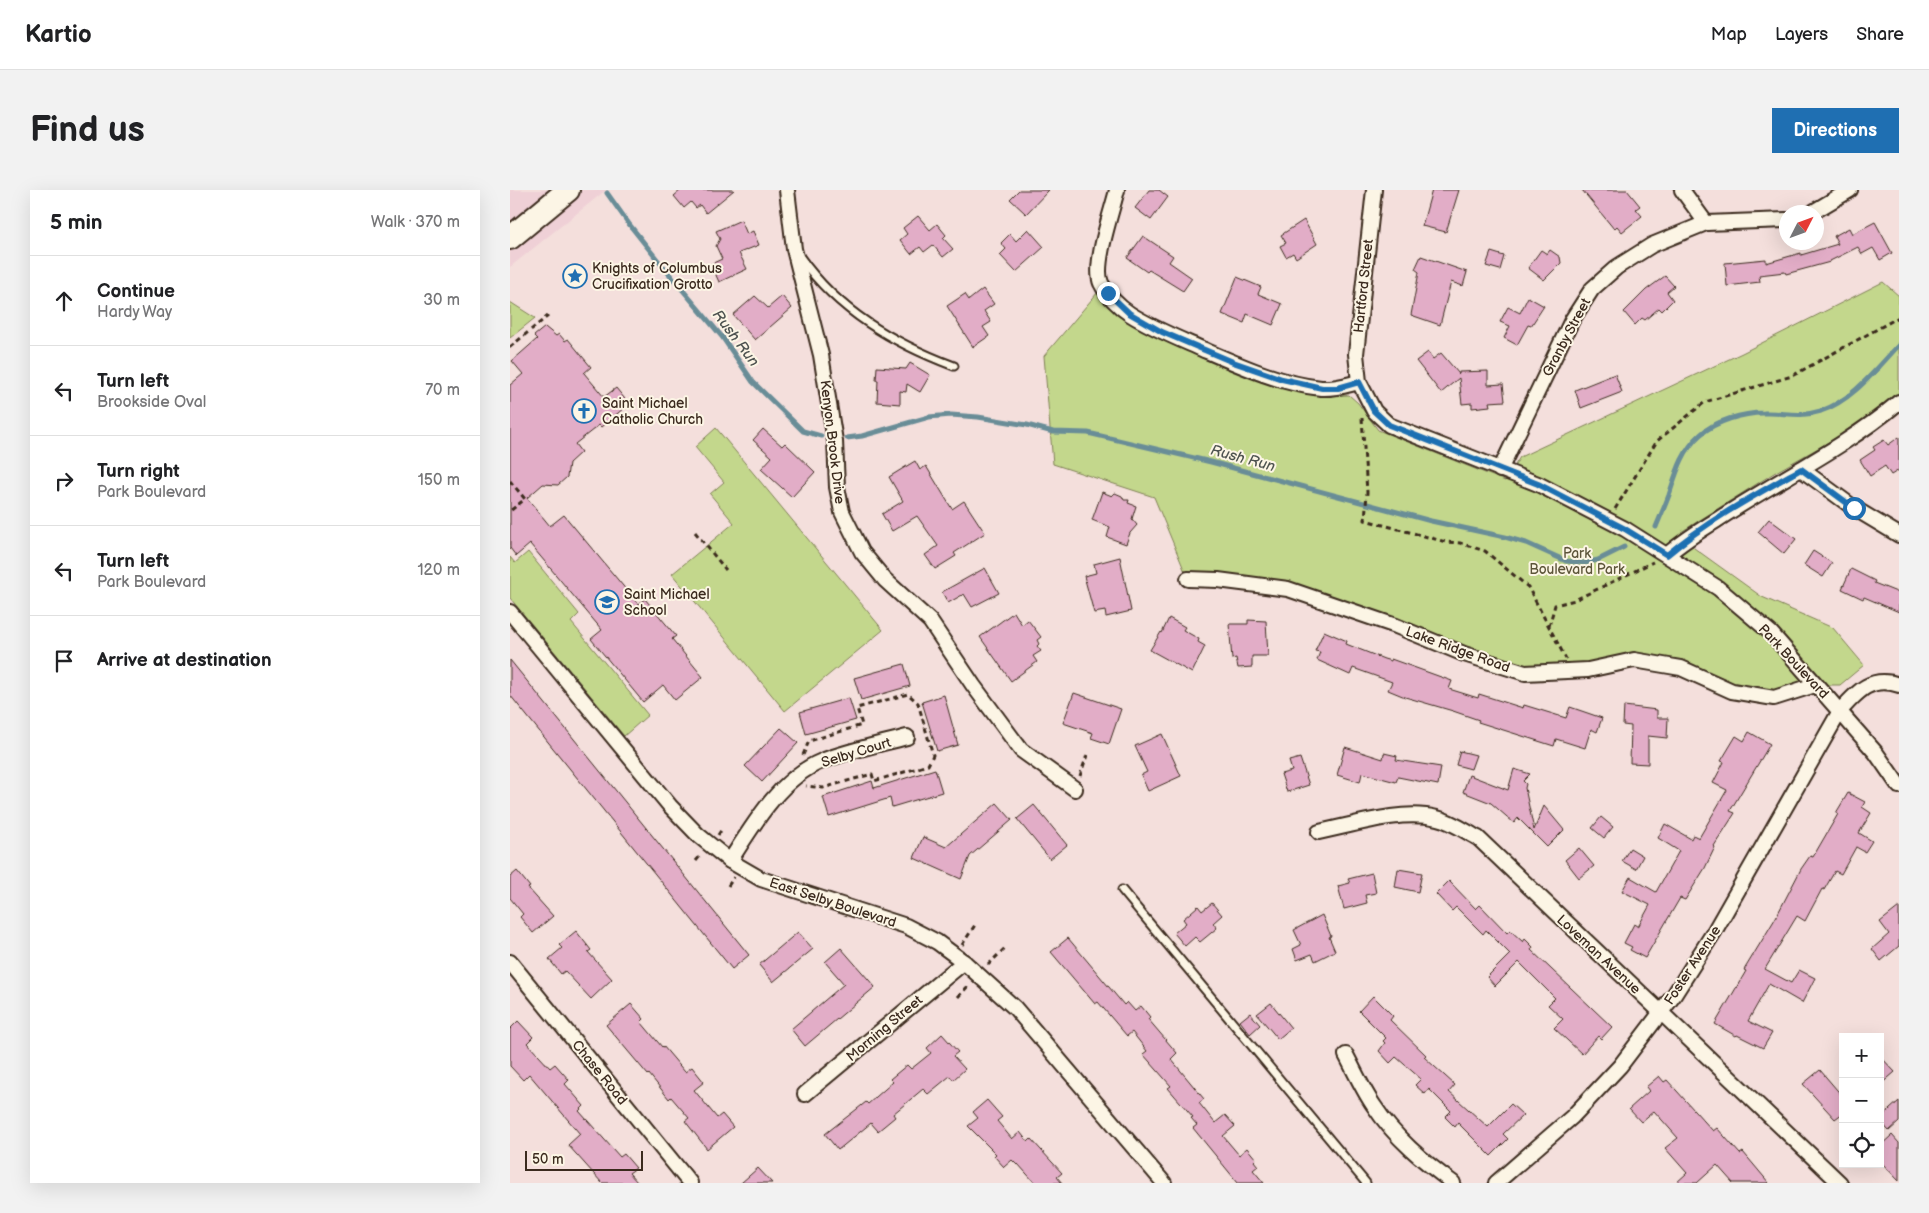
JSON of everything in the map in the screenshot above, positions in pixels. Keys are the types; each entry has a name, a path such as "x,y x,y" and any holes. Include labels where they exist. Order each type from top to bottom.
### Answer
{"main road":[{"path":"510,238 568,190"}],"street":[{"name":"Kenyon Brook Drive","path":"787,190 794,249 821,355 835,441 837,487 842,512 862,552 885,580 930,621 973,686 1021,750 1075,789"},
{"path":"1117,190 1099,260 1099,274 1101,283 1108,293 1129,313 1162,332 1233,362 1282,379 1322,388 1338,388 1359,382"},
{"name":"Hartford Street","path":"1359,382 1356,354 1374,190"},
{"path":"1682,190 1706,223"},
{"path":"1824,205 1850,190"},
{"name":"Granby Street","path":"1500,470 1572,320 1592,289 1617,267 1652,245 1706,223 1779,220"},
{"name":"Park Boulevard","path":"1359,382 1374,411 1389,425 1538,484 1608,520 1718,588 1771,633 1876,753 1899,786"},
{"path":"1667,555 1680,544 1746,501 1844,443 1899,402"},
{"path":"1801,469 1854,508 1899,535"},
{"name":"Lake Ridge Road","path":"1188,579 1218,580 1288,589 1387,622 1464,654 1525,673 1588,670 1634,660 1681,668 1732,691 1774,698 1815,685"},
{"name":"East Selby Boulevard","path":"510,612 670,806 698,835 730,861 760,879 906,926 937,942 964,962 1015,1008 1164,1183"},
{"name":"Foster Avenue","path":"1496,1183 1572,1117 1620,1066 1674,995 1714,932 1840,711 1864,686 1879,682 1899,685"},
{"name":"Selby Court","path":"730,861 780,791 802,772 822,761 907,737"},
{"name":"Loveman Avenue","path":"1319,832 1392,817 1415,816 1437,818 1457,826 1478,838 1840,1183"},
{"name":"Chase Road","path":"510,962 690,1183"},
{"name":"Morning Street","path":"805,1094 964,962"},
{"path":"1346,1055 1373,1105 1395,1134 1424,1162 1453,1183"}],"lane":[{"path":"794,249 827,291 858,316 921,353 954,366"},
{"path":"1122,890 1366,1183"}],"path":[{"path":"510,347 548,316"},
{"path":"1608,520 1657,441 1705,402 1792,376 1899,317"},
{"path":"1359,382 1367,492 1365,520 1485,551 1528,587 1572,670"},
{"path":"510,481 525,499 510,511"},
{"path":"695,532 726,570"},
{"path":"1549,626 1555,605 1576,600 1667,555"},
{"path":"1075,789 1087,755"},
{"path":"962,945 975,925"},
{"path":"987,965 1005,948"},
{"path":"958,997 974,979"}],"shaded area":[{"path":"510,190 606,190 510,267"}],"green space":[{"name":"Park Boulevard Park","path":"1883,282 1899,296 1899,393 1850,430 1774,473 1681,532 1694,548 1762,597 1833,628 1864,665 1840,685 1815,685 1774,698 1634,660 1525,673 1333,603 1188,579 1154,497 1053,464 1044,356 1098,292 1117,312 1160,337 1195,354 1243,374 1316,394 1332,396 1349,395 1358,403 1378,430 1505,481 1520,457 1742,353"},
{"path":"510,302 535,318 510,338"},
{"path":"716,428 883,630 785,711 672,574 734,523 710,494 724,482 695,447"},
{"path":"528,552 579,614 571,622 648,715 624,736 510,598 510,557 515,563"}],"building":[{"path":"681,190 734,190 706,213 700,205 696,208 691,202 684,208 674,196"},
{"path":"1019,190 1049,190 1026,214 1010,199"},
{"path":"1149,190 1159,190 1168,197 1151,220 1135,208"},
{"path":"1432,190 1459,190 1446,232 1422,226"},
{"path":"1582,190 1627,190 1640,206 1636,209 1642,216 1622,232 1617,226 1614,229"},
{"path":"918,216 930,230 937,224 946,235 943,238 953,249 943,257 933,245 924,252 920,247 911,254 900,240 907,234 903,228"},
{"path":"741,220 747,234 753,231 759,245 739,253 747,269 719,282 711,264 722,259 716,246 720,239 716,231"},
{"path":"1304,220 1317,244 1296,258 1293,253 1286,257 1280,246 1286,243 1281,235"},
{"path":"1875,222 1892,253 1880,260 1873,248 1862,254 1858,247 1830,262 1786,274 1785,272 1759,275 1760,282 1727,286 1725,263 1766,259 1766,263 1801,253 1801,255 1824,250 1824,248 1838,244 1834,236 1849,228 1852,234"},
{"path":"1028,229 1044,247 1016,272 1000,255 1006,249 1001,243 1010,234 1016,241"},
{"path":"1143,236 1173,256 1169,262 1192,278 1183,291 1149,270 1147,272 1127,258"},
{"path":"1541,250 1547,254 1550,250 1560,257 1561,263 1544,280 1528,268"},
{"path":"1491,252 1504,256 1500,270 1486,266"},
{"path":"1421,256 1467,272 1463,286 1451,282 1440,325 1411,315 1419,272 1415,269"},
{"path":"1665,276 1674,286 1667,292 1673,300 1662,311 1659,308 1645,320 1642,318 1635,325 1624,312 1646,290"},
{"path":"1237,277 1261,287 1258,294 1282,304 1273,325 1247,314 1244,323 1222,314"},
{"path":"983,289 994,304 984,311 991,322 983,327 989,336 973,347 947,306 965,294 969,300"},
{"path":"755,296 768,308 782,296 792,308 755,340 733,315"},
{"path":"1528,297 1544,306 1531,326 1528,325 1517,345 1504,338 1510,326 1500,322 1508,307 1520,313"},
{"path":"545,327 556,336 559,334 565,341 568,339 591,367 584,373 604,397 616,388 629,404 601,427 599,425 575,444 581,452 569,463 567,477 558,485 543,484 527,498 550,526 564,515 638,604 645,599 676,636 672,639 703,677 675,700 663,685 643,702 591,639 602,630 530,544 516,556 510,548 510,385 523,374 512,361 537,339 534,336"},
{"path":"1428,352 1433,359 1441,353 1459,374 1459,372 1488,371 1488,385 1503,384 1505,401 1489,402 1490,406 1472,408 1472,403 1462,404 1459,378 1441,393 1416,361"},
{"path":"910,363 930,375 920,392 907,384 906,392 900,391 900,404 877,402 877,367 906,369"},
{"path":"1615,374 1622,392 1581,408 1575,390"},
{"path":"763,429 782,446 785,443 815,472 792,497 761,469 772,457 753,440"},
{"path":"1899,437 1899,470 1891,475 1885,466 1870,476 1860,460 1875,450 1873,447 1884,440 1888,445"},
{"path":"915,461 920,470 926,466 952,509 964,501 985,533 954,553 956,556 935,569 925,555 938,546 917,516 892,531 882,514 903,501 889,477"},
{"path":"1102,492 1112,496 1115,493 1122,496 1124,500 1129,500 1128,503 1136,506 1132,519 1137,525 1130,533 1126,544 1107,537 1110,527 1092,520"},
{"path":"1769,519 1796,539 1784,554 1758,532"},
{"path":"1813,551 1832,563 1823,577 1804,565"},
{"path":"1120,557 1131,611 1106,617 1105,611 1094,613 1084,576 1096,573 1094,564"},
{"path":"985,568 999,593 972,607 964,594 948,603 942,592"},
{"path":"1851,569 1875,581 1874,583 1899,593 1899,612 1842,589"},
{"path":"1014,612 1022,625 1028,620 1041,637 1037,640 1039,644 1037,646 1041,651 1033,656 1037,662 1011,681 980,637"},
{"path":"1169,618 1185,627 1183,630 1199,639 1198,642 1205,646 1192,673 1150,650 1162,633"},
{"path":"1248,620 1266,621 1268,656 1252,656 1252,667 1238,668 1236,658 1232,659 1229,624 1248,624"},
{"path":"1324,631 1347,641 1346,644 1384,659 1391,661 1391,659 1452,681 1449,689 1478,698 1479,694 1523,708 1524,705 1566,718 1570,707 1602,718 1597,732 1591,729 1585,748 1556,739 1554,746 1478,722 1479,720 1453,711 1405,697 1388,690 1392,682 1353,668 1350,675 1317,660 1320,652 1315,651"},
{"path":"510,660 749,955 732,969 510,695"},
{"path":"904,664 910,686 861,700 854,678"},
{"path":"1074,693 1121,709 1109,744 1091,738 1093,733 1063,723"},
{"path":"944,695 958,745 937,751 922,702"},
{"path":"849,698 856,720 806,734 800,712"},
{"path":"1624,706 1657,710 1657,718 1668,718 1667,738 1648,736 1648,764 1630,763 1631,726 1623,725"},
{"path":"781,728 798,743 762,782 745,766"},
{"path":"1749,732 1770,744 1730,811 1735,813 1714,846 1705,868 1685,900 1680,898 1645,958 1630,950 1632,947 1624,943 1634,924 1638,927 1650,905 1622,891 1630,877 1656,892 1679,851 1658,838 1665,824 1691,839 1693,835 1699,838 1727,790 1713,783 1724,762 1721,761 1736,736 1744,741"},
{"path":"1162,734 1181,776 1148,791 1141,775 1147,772 1135,746"},
{"path":"1345,747 1383,759 1384,753 1397,756 1396,760 1441,767 1438,785 1398,777 1396,782 1362,773 1360,782 1337,775"},
{"path":"1460,751 1476,755 1471,769 1456,765"},
{"path":"1300,758 1309,785 1287,792 1281,774 1292,771 1289,761"},
{"path":"935,769 942,792 892,807 890,798 829,817 823,797 872,781 874,788"},
{"path":"1514,769 1530,774 1523,781 1526,784 1525,788 1534,830 1544,806 1564,830 1547,847 1518,818 1514,823 1491,803 1463,792 1469,775 1508,790"},
{"path":"1848,793 1865,802 1862,807 1871,813 1859,833 1872,841 1865,852 1856,847 1841,874 1835,871 1824,890 1822,889 1805,921 1797,916 1765,969 1791,983 1799,970 1815,978 1802,1003 1769,984 1748,1021 1772,1033 1763,1048 1715,1024 1746,971 1744,970 1775,919 1801,869 1810,856 1813,857"},
{"path":"997,803 1012,820 970,856 961,879 914,858 923,837 946,847"},
{"path":"1034,805 1067,845 1050,859 1017,819"},
{"path":"1601,817 1613,827 1604,838 1592,828"},
{"path":"1579,848 1594,866 1579,878 1565,860"},
{"path":"1630,848 1643,856 1636,869 1622,861"},
{"path":"1398,869 1422,873 1418,892 1395,887"},
{"path":"517,871 530,887 528,888 553,916 533,933 520,917 523,914 510,898 510,877"},
{"path":"1372,873 1376,893 1365,895 1367,903 1344,909 1338,886 1350,883 1348,879"},
{"path":"1449,881 1476,909 1480,905 1507,933 1510,930 1523,942 1525,939 1533,947 1531,950 1612,1027 1601,1039 1598,1036 1582,1054 1554,1028 1563,1019 1548,1005 1555,998 1519,962 1495,986 1487,977 1510,954 1486,930 1483,934 1456,907 1452,911 1436,894"},
{"path":"1212,903 1222,915 1213,923 1217,928 1200,942 1195,937 1185,946 1174,933 1186,923 1183,919 1198,906 1202,911"},
{"path":"1899,907 1899,946 1881,961 1872,949 1889,934 1880,922"},
{"path":"1322,915 1335,951 1315,961 1312,954 1297,960 1293,949 1301,945 1294,930"},
{"path":"576,931 591,950 588,952 612,979 591,999 565,971 561,974 549,959 562,948 559,945"},
{"path":"798,932 813,949 773,982 759,965"},
{"path":"1068,938 1124,1005 1127,1002 1135,1011 1141,1006 1150,1017 1148,1019 1177,1053 1171,1059 1204,1099 1199,1103 1215,1123 1225,1115 1235,1126 1223,1136 1239,1155 1247,1148 1256,1159 1254,1161 1258,1166 1253,1170 1264,1183 1238,1183 1193,1128 1197,1125 1191,1118 1193,1117 1168,1088 1171,1086 1143,1054 1147,1051 1132,1032 1127,1036 1098,1002 1095,1004 1051,952"},
{"path":"841,948 875,987 805,1046 791,1029 844,984 825,962"},
{"path":"1373,996 1393,1016 1390,1020 1426,1055 1424,1057 1455,1085 1449,1092 1488,1127 1511,1104 1523,1115 1503,1134 1508,1139 1491,1156 1458,1123 1455,1127 1445,1117 1451,1111 1429,1089 1425,1094 1415,1085 1421,1079 1396,1057 1390,1063 1379,1051 1386,1038 1359,1011"},
{"path":"1271,1003 1291,1028 1278,1039 1257,1014"},
{"path":"631,1004 644,1019 641,1022 685,1072 692,1067 704,1082 694,1090 717,1118 722,1114 733,1127 707,1149 685,1121 689,1118 671,1097 669,1099 606,1025"},
{"path":"1250,1013 1260,1025 1250,1034 1240,1021"},
{"path":"518,1021 533,1037 527,1043 550,1068 555,1064 569,1080 565,1084 584,1106 579,1111 620,1157 624,1154 636,1168 629,1173 638,1183 602,1183 568,1145 580,1134 529,1074 523,1080 510,1066 510,1029"},
{"path":"942,1034 958,1052 953,1056 965,1069 953,1080 950,1076 928,1094 923,1089 893,1114 895,1117 878,1131 871,1123 838,1150 825,1134 866,1102 868,1104 893,1082 890,1079 907,1065 911,1069 931,1053 927,1048"},
{"path":"1884,1060 1895,1072 1884,1082"},
{"path":"1820,1070 1839,1092 1839,1116 1835,1119 1803,1084"},
{"path":"1659,1076 1664,1082 1667,1080 1713,1131 1717,1128 1740,1154 1743,1152 1769,1183 1733,1183 1717,1165 1697,1183 1676,1183 1687,1173 1665,1148 1678,1138 1654,1111 1641,1122 1629,1109 1649,1091 1646,1087"},
{"path":"987,1100 1002,1117 997,1121 1012,1139 1020,1132 1028,1142 1031,1139 1062,1173 1057,1177 1062,1183 1035,1183 1012,1160 1004,1167 994,1156 996,1154 968,1126 978,1118 973,1112"},
{"path":"1899,1101 1899,1122 1889,1131 1884,1125 1884,1114"},
{"path":"1892,1135 1899,1143 1899,1181 1884,1165 1884,1142"},
{"path":"758,1168 772,1183 741,1183"}],"waterway":[{"name":"Rush Run","path":"607,193 660,263 723,338 753,382 803,431 821,436"},
{"name":"Rush Run","path":"1656,527 1684,455 1694,441 1706,430 1721,422 1747,414 1805,414 1821,411 1833,406 1854,392 1899,345"},
{"name":"Rush Run","path":"847,438 862,436 929,417 951,415 978,417 1027,425 1053,432 1088,433 1211,462 1431,521 1505,537 1526,543 1566,561 1585,563 1598,560 1624,547"}],"place":[{"name":"Knights of Columbus Crucifixation Grotto","path":"575,276"},
{"name":"Saint Michael Catholic Church","path":"584,411"},
{"name":"Saint Michael School","path":"607,602"}],"route":[{"path":"1108,293 1129,313 1162,332 1233,362 1308,386 1338,388 1359,382 1374,411 1389,425 1538,484 1625,529 1667,555 1680,544 1746,501 1801,469 1854,508"}]}
